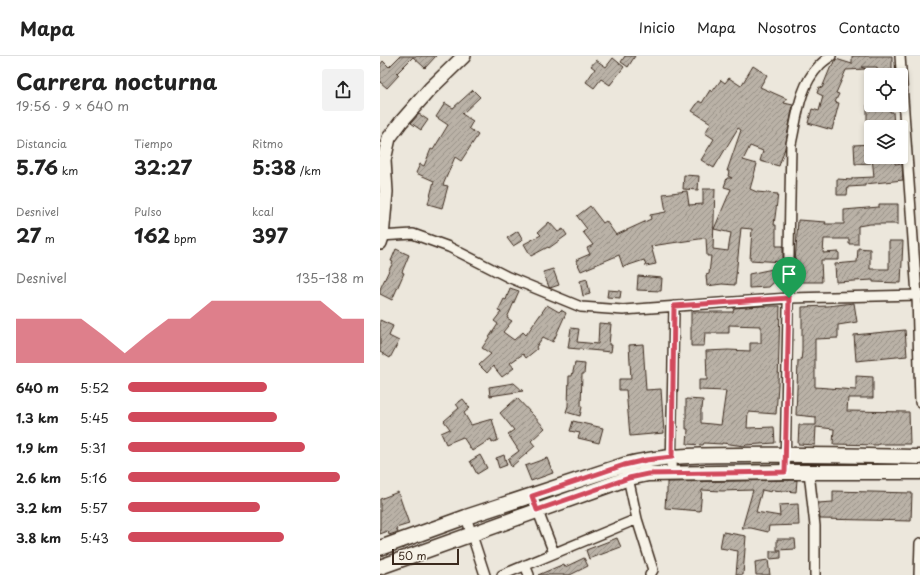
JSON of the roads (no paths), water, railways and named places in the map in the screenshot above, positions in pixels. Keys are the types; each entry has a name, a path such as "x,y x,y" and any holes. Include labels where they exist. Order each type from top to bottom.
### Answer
{"main road":[{"path":"380,548 624,465 646,460 672,457 784,454 920,457"},
{"path":"380,567 629,478 648,474 920,472"}],"street":[{"path":"464,56 406,116 389,138 384,160 386,192 381,239 413,234 449,247 508,277 581,307 623,310 789,298 918,295"},
{"path":"785,472 784,454 789,298 791,144 800,101 807,83 818,66 831,56"},
{"path":"900,56 918,295 920,402"},
{"path":"671,473 674,306"},
{"path":"624,465 629,478 637,519 653,570 650,575"},
{"path":"809,472 815,526 815,575"},
{"path":"532,496 554,553"},
{"path":"466,518 485,575"},
{"path":"502,575 637,519"},
{"path":"919,575 920,543"},
{"path":"525,565 529,575"}]}
